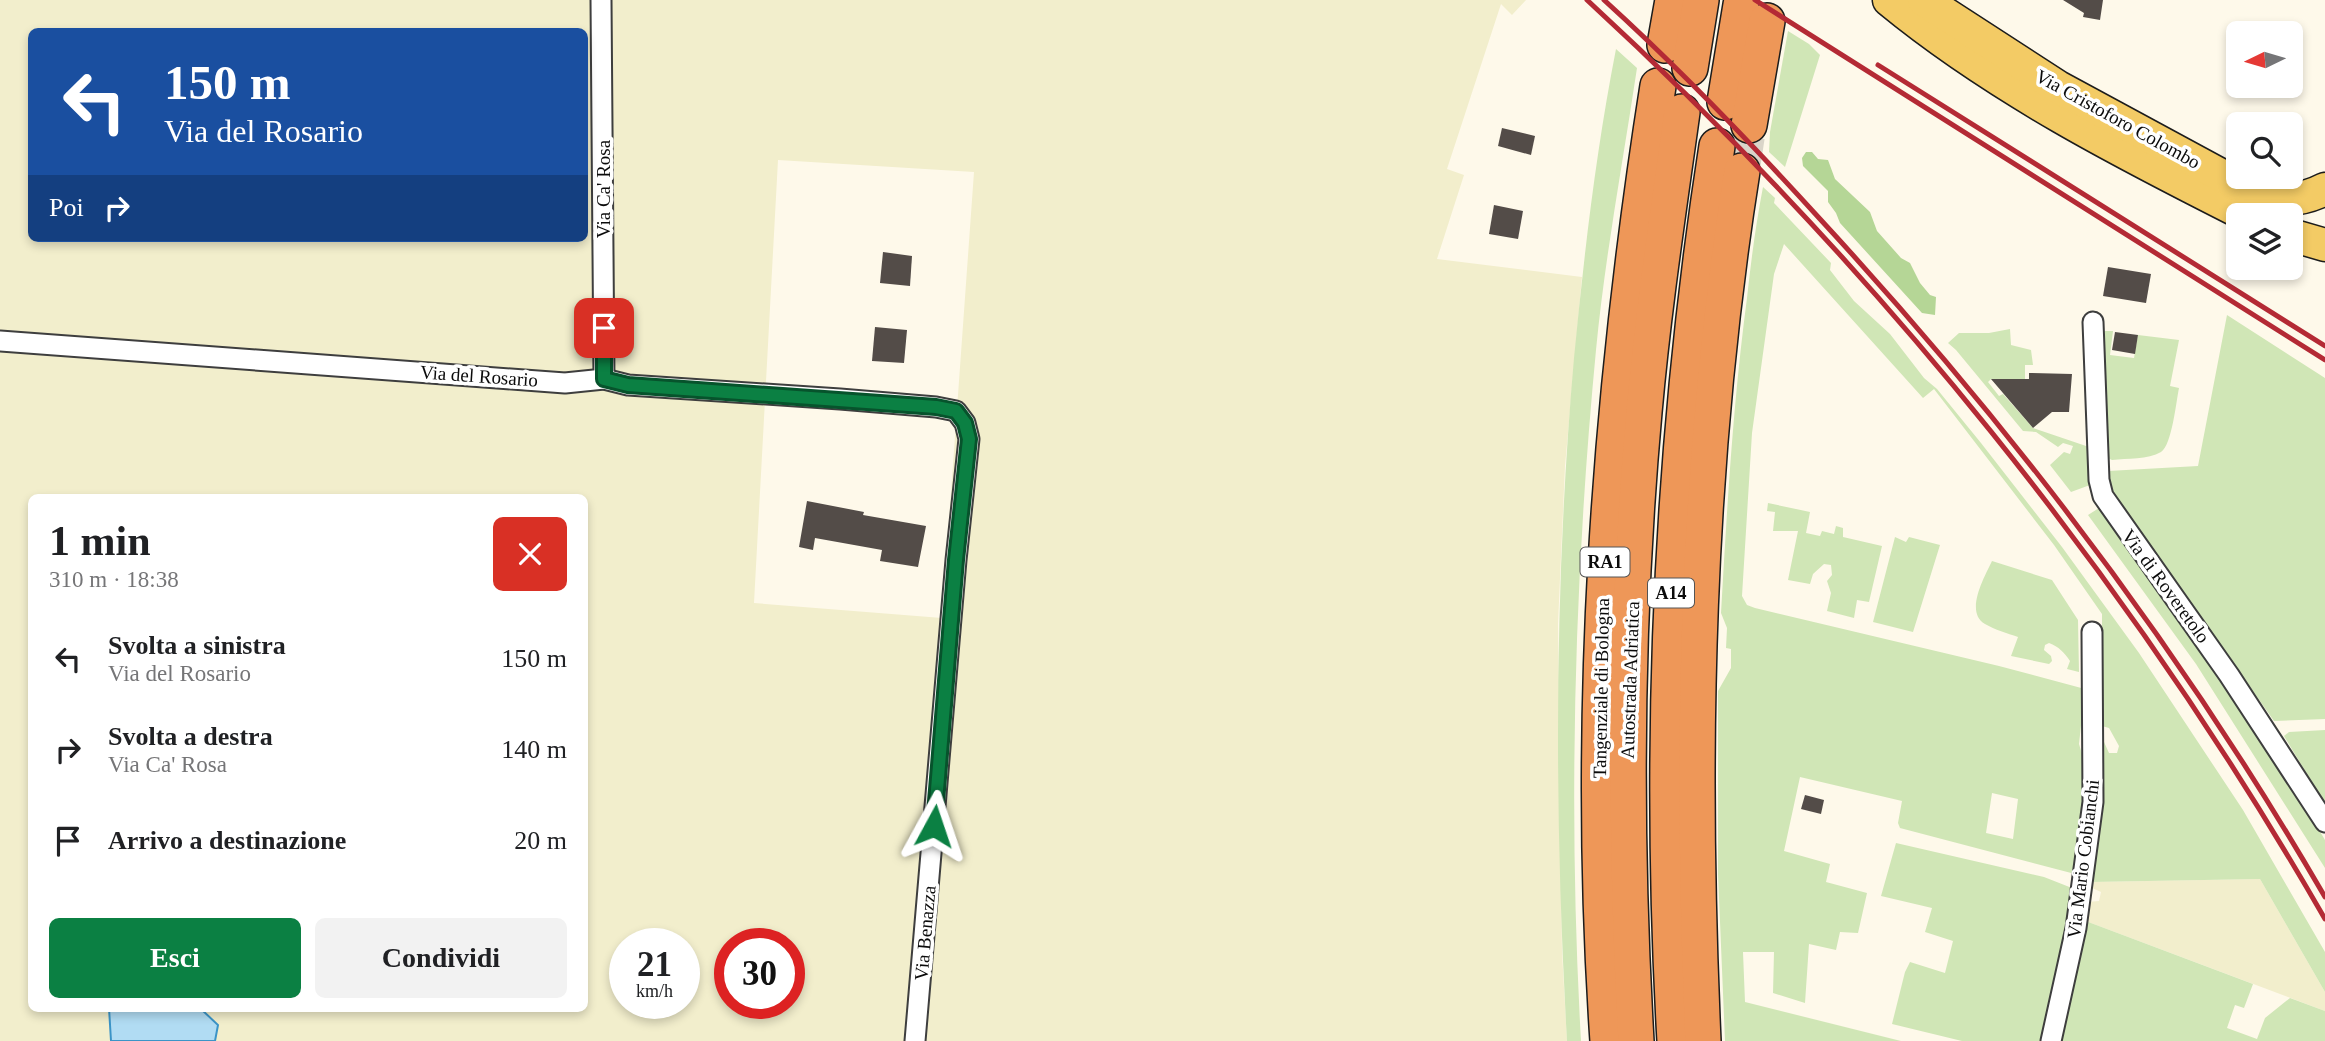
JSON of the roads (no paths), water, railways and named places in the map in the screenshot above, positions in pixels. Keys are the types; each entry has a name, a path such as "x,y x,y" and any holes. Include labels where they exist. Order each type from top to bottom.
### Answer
{"highway":[{"path":"1673,0 1678,56 1701,0"},
{"path":"1737,114 1754,13"},
{"name":"Tangenziale di Bologna","path":"1608,1041 1599,814 1605,572 1611,471 1624,336 1637,220 1658,86"},
{"name":"Autostrada Adriatica","path":"1636,1041 1628,872 1632,596 1644,411 1682,112"},
{"name":"Autostrada Adriatica","path":"1675,1041 1667,830 1672,586 1692,326 1717,146"},
{"path":"1703,1041 1696,811 1700,585 1712,410 1742,172"}],"main road":[{"name":"Via Cristoforo Colombo","path":"1889,0 1928,30 2030,98 2226,204"},
{"name":"Via Cristoforo Colombo","path":"1924,0 2066,92 2252,192 2268,198 2290,199 2325,189"},
{"path":"2303,239 2325,246"}],"street":[{"name":"Via Ca' Rosa","path":"601,0 604,379"},
{"name":"Via di Roveretolo","path":"2093,322 2099,480 2103,496 2229,675 2325,822"},
{"name":"Via del Rosario","path":"0,341 565,383 604,379 628,385 840,399 956,411"},
{"name":"Via Benazza","path":"915,1041 956,560 969,439 965,423 956,411"},
{"name":"Via Mario Cobianchi","path":"2051,1041 2076,928 2093,802 2092,632"}],"water":[{"path":"109,1012 204,1012 218,1025 215,1041 111,1041"}],"tunnel":[{"path":"1742,171 1749,125"}],"railway":[{"path":"1587,0 1694,102 1797,208 1896,318 1991,431 2082,549 2168,669 2249,793 2325,919"},
{"path":"1604,0 1688,80 1794,191 1891,298 2027,460 2091,544 2213,717 2325,897"},
{"path":"1755,0 2325,360"},
{"path":"1878,65 2325,346"}]}
